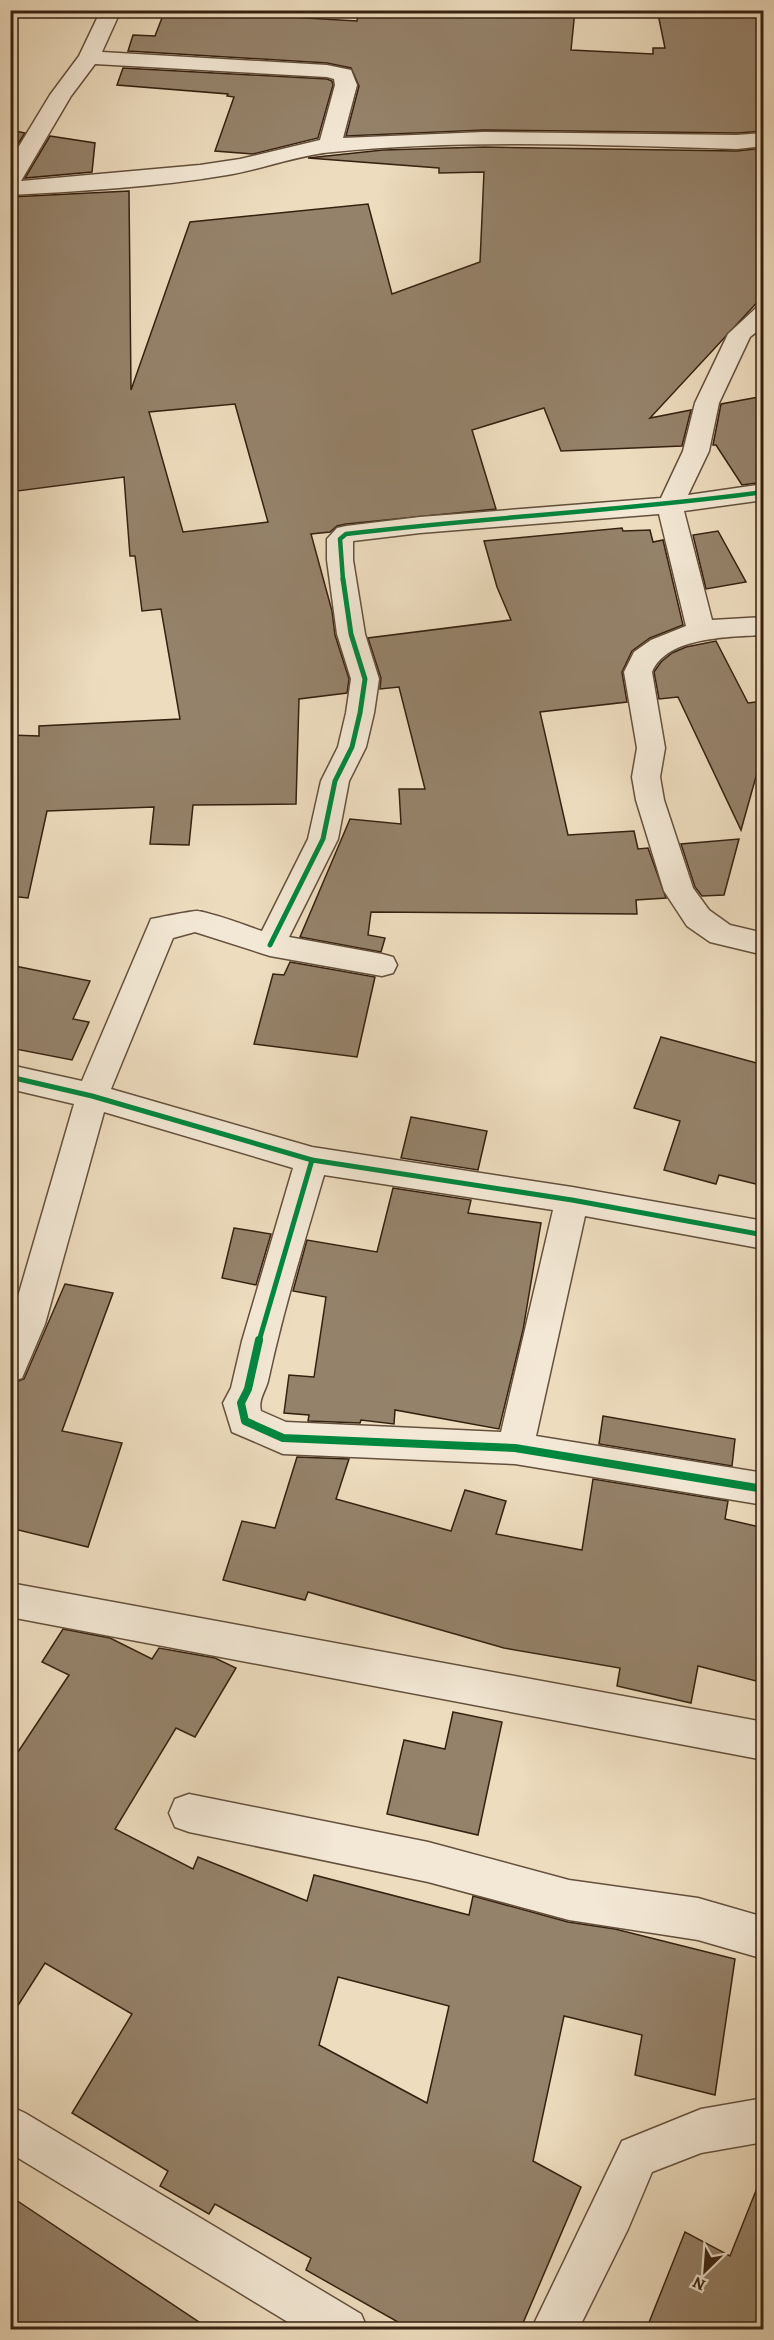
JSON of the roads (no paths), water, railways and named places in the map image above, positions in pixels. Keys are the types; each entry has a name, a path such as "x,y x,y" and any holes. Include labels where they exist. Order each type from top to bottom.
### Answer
{"street":[{"path":"10,180 61,95 89,57 111,10"},
{"path":"89,57 327,71 344,74 346,85 330,145"},
{"path":"10,188 156,178 230,167 330,145 386,141 549,137 737,142 764,139"},
{"path":"701,630 670,506 696,451 707,403 740,334 764,313"},
{"path":"270,945 323,839 335,781 352,747 360,712 365,680 351,634 340,560 340,539 346,534 420,525 670,506 764,492"},
{"path":"764,626 701,630 660,646 644,658 638,672 651,748 646,777 650,800 679,891 698,918 722,934 764,944"},
{"path":"10,1367 28,1324 92,1096 162,927 176,927 195,921 270,945 382,965"},
{"path":"10,1077 92,1096 312,1160 572,1200 764,1235"},
{"path":"312,1160 259,1341 248,1389 241,1403 245,1421 283,1438 515,1448 764,1489"},
{"path":"515,1448 572,1200"},
{"path":"16,1610 764,1741"},
{"path":"189,1813 428,1862 569,1900 698,1919 764,1938"},
{"path":"554,2330 612,2213 637,2156 701,2131 764,2120"},
{"path":"10,2127 345,2330"}]}
